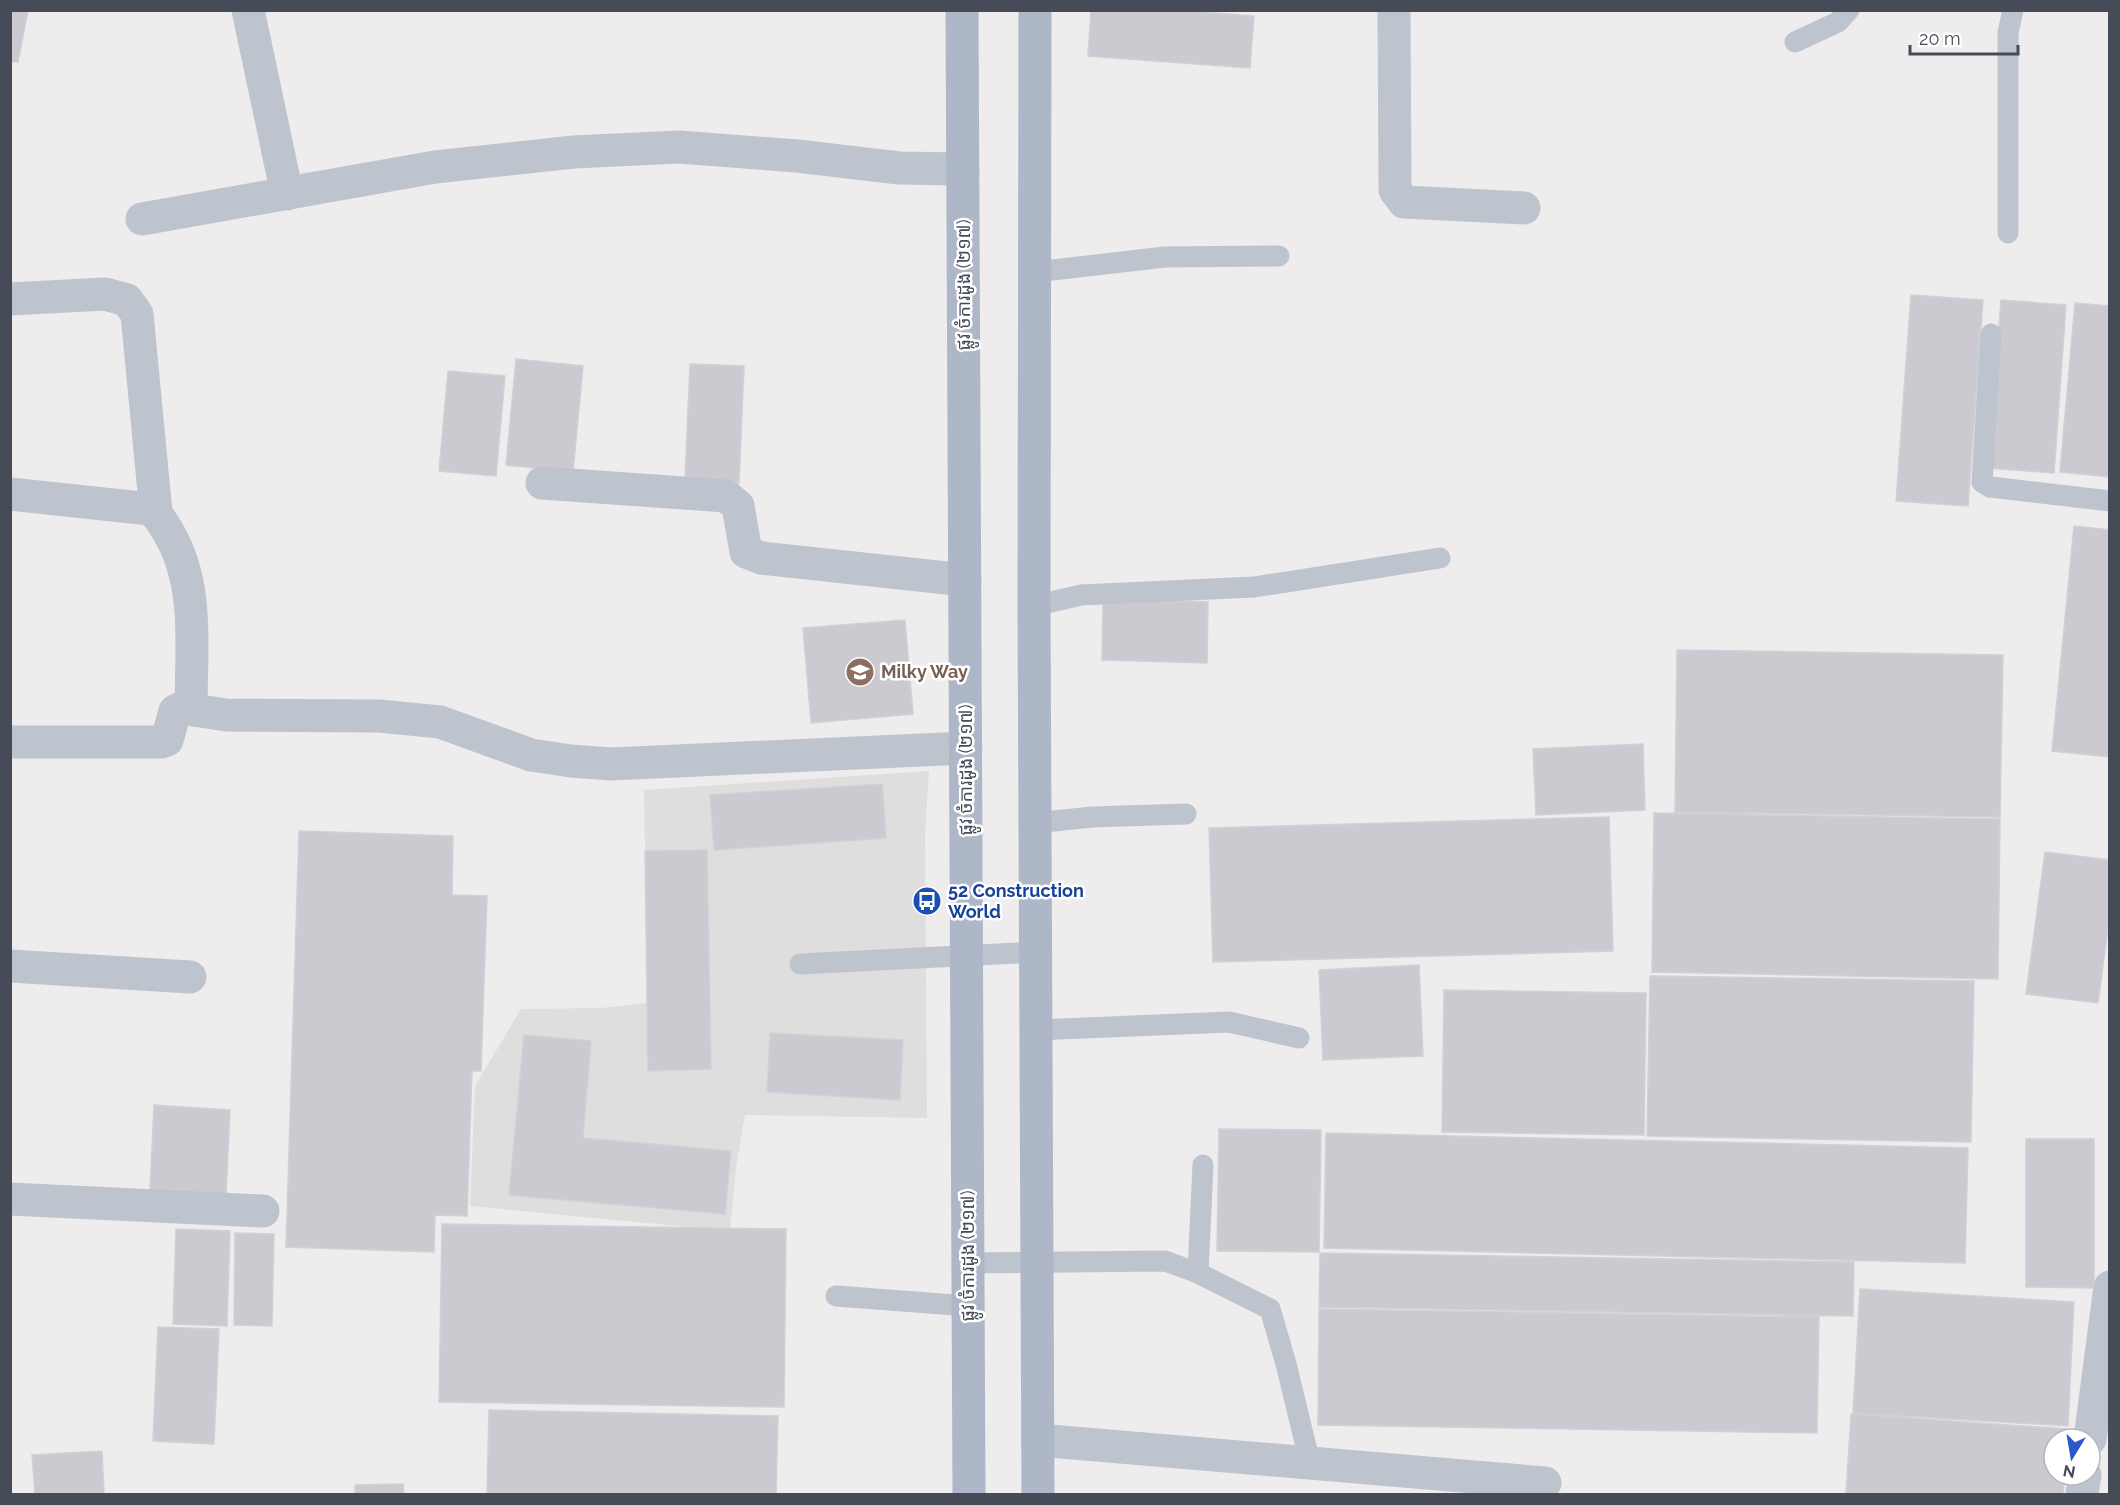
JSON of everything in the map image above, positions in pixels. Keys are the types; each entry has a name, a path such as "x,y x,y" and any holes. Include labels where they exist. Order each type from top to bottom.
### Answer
{"main road":[{"name":"ផ្លូវ ចំការដូង (២១៧)","path":"962,10 969,1494"},
{"path":"1035,10 1034,606 1038,1494"}],"street":[{"path":"248,10 287,194"},
{"path":"1394,10 1395,190 1404,202 1524,208"},
{"path":"142,219 435,167 574,153 679,147 797,156 899,168 963,169"},
{"path":"10,299 105,294 127,300 137,314 156,513"},
{"path":"542,483 726,496 738,506 746,552 761,558 965,580"},
{"path":"10,494 150,509 156,513 177,546 191,600 191,709"},
{"path":"10,742 162,742 167,740 177,708 226,715 379,716 440,722 531,754 571,761 611,764 966,748"},
{"path":"10,966 190,977"},
{"path":"10,1199 263,1210"},
{"path":"2092,1427 2109,1287"},
{"path":"1038,1440 1545,1483"}],"lane":[{"path":"1795,42 1838,22 1849,10"},
{"path":"2008,233 2008,33 2013,10"},
{"path":"1035,272 1165,257 1279,256"},
{"path":"1990,334 1982,482 1990,487 2109,501"},
{"path":"1034,606 1081,595 1254,587 1440,558"},
{"path":"1035,823 1092,817 1186,814"},
{"path":"800,964 1036,952"},
{"path":"1036,1030 1229,1022 1299,1038"},
{"path":"1198,1273 1203,1165"},
{"path":"968,1263 1165,1261 1198,1273 1270,1309 1310,1463"},
{"path":"836,1296 968,1306"}],"shaded area":[{"path":"929,771 925,835 927,1118 745,1115 736,1167 730,1231 470,1206 475,1086 521,1009 601,1008 648,1003 644,790"}],"building":[{"path":"10,10 28,10 18,62 10,62"},
{"path":"1091,10 1175,10 1254,16 1250,68 1088,56"},
{"path":"1911,295 1983,300 1968,506 1896,501"},
{"path":"2001,300 2066,305 2054,473 1988,468"},
{"path":"2075,303 2110,306 2110,477 2060,472"},
{"path":"516,359 583,366 573,472 506,465"},
{"path":"690,364 744,366 739,483 685,480"},
{"path":"448,371 505,376 496,476 439,471"},
{"path":"2074,526 2110,530 2110,757 2052,751"},
{"path":"1103,599 1208,602 1207,663 1102,660"},
{"path":"905,620 913,714 811,723 803,628"},
{"path":"1677,650 2003,655 2000,817 1675,812"},
{"path":"1643,744 1645,810 1536,815 1533,749"},
{"path":"882,784 886,838 714,850 710,795"},
{"path":"1654,813 2000,819 1998,979 1652,972"},
{"path":"1609,817 1613,951 1213,962 1209,828"},
{"path":"299,831 453,836 452,895 487,896 481,1071 472,1071 467,1216 435,1215 434,1252 286,1247"},
{"path":"707,850 711,1069 648,1071 645,851"},
{"path":"2045,852 2110,860 2110,913 2098,1003 2026,994"},
{"path":"1419,965 1423,1056 1323,1060 1319,970"},
{"path":"1650,976 1974,981 1971,1142 1647,1136"},
{"path":"1444,990 1646,993 1644,1135 1442,1132"},
{"path":"770,1033 903,1040 900,1100 767,1092"},
{"path":"524,1035 591,1041 583,1138 731,1151 725,1214 509,1195"},
{"path":"154,1105 230,1110 226,1195 150,1191"},
{"path":"1219,1129 1321,1130 1319,1252 1217,1251"},
{"path":"1326,1133 1968,1148 1965,1263 1324,1248"},
{"path":"2026,1139 2094,1139 2094,1288 2026,1287"},
{"path":"442,1224 786,1229 784,1407 439,1402"},
{"path":"176,1229 230,1231 227,1326 173,1324"},
{"path":"235,1233 274,1234 272,1326 234,1325"},
{"path":"1320,1253 1854,1262 1853,1316 1319,1307"},
{"path":"1860,1289 2074,1302 2068,1426 1853,1413"},
{"path":"1319,1309 1819,1317 1817,1433 1318,1425"},
{"path":"158,1327 219,1329 214,1444 153,1441"},
{"path":"489,1410 778,1416 776,1494 487,1494"},
{"path":"1851,1414 2042,1427 2042,1487 2064,1487 2063,1494 1846,1494"},
{"path":"102,1451 104,1494 35,1494 32,1455"},
{"path":"403,1484 404,1494 355,1494 355,1485"}],"place":[{"name":"Milky Way","path":"860,672"},
{"name":"52 Construction World","path":"927,901"}]}
